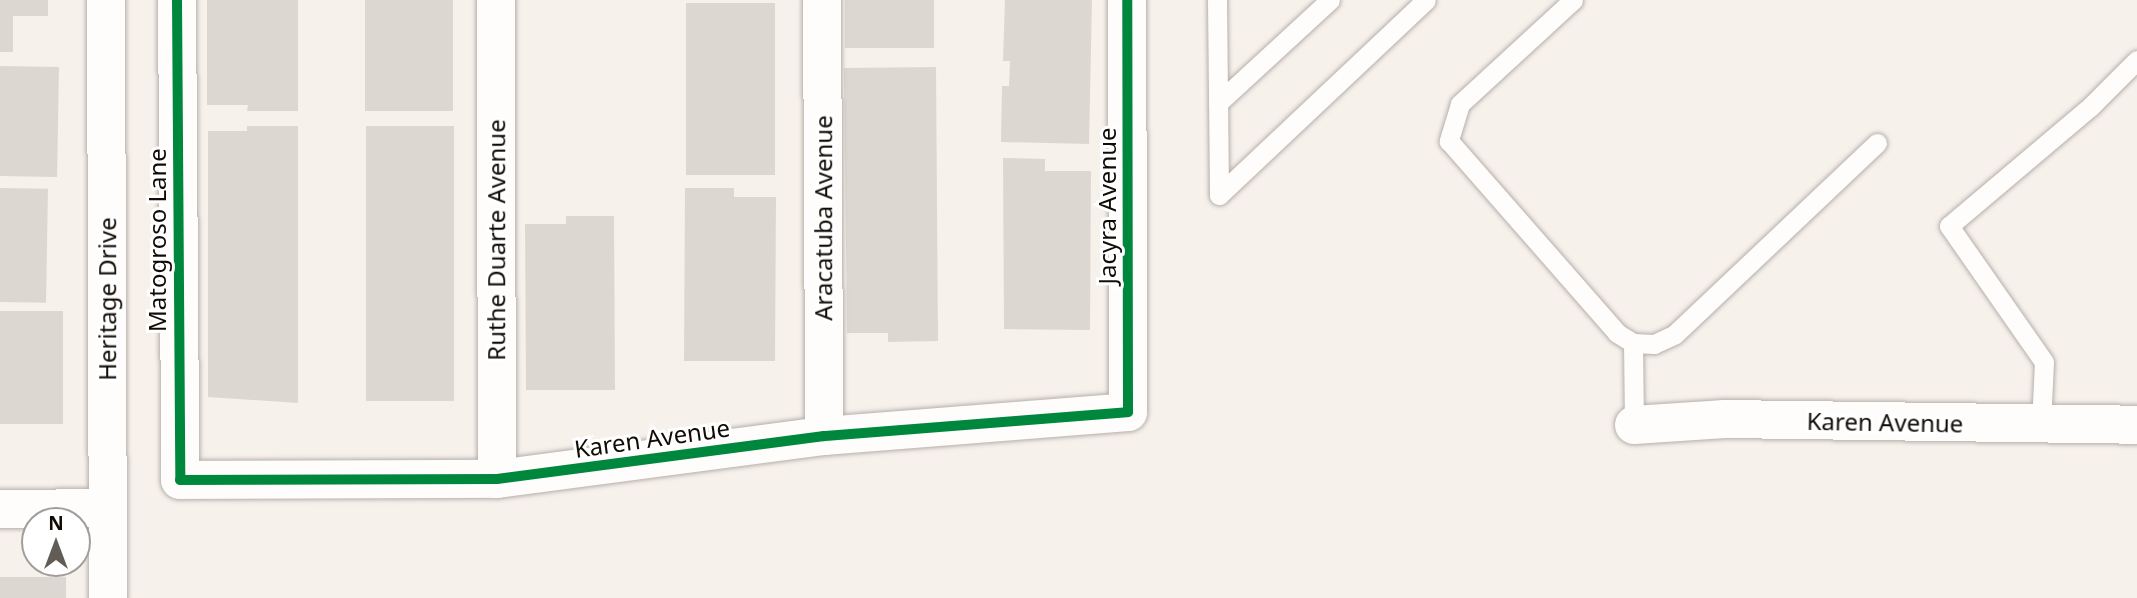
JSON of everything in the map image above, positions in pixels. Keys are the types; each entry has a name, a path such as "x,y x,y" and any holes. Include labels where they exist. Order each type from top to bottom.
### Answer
{"street":[{"name":"Heritage Drive","path":"106,0 107,598"},
{"name":"Matogroso Lane","path":"177,0 180,481"},
{"name":"Ruthe Duarte Avenue","path":"496,0 497,479"},
{"name":"Aracatuba Avenue","path":"822,0 824,436"},
{"name":"Jacyra Avenue","path":"1127,0 1128,412"},
{"name":"Karen Avenue","path":"180,481 497,479 824,436 1128,412"},
{"name":"Karen Avenue","path":"1634,425 1725,419 2137,425"},
{"path":"0,509 107,508"}],"lane":[{"path":"1234,0 1217,8 1219,195 1426,0"},
{"path":"1218,103 1330,0"},
{"path":"1573,0 1460,104 1449,141 1617,333 1633,343 1654,344 1675,334 1877,143"},
{"path":"2041,424 2044,362 1949,226 2091,106 2137,60"},
{"path":"1633,343 1634,425"}],"building":[{"path":"0,0 48,0 48,16 13,16 13,52 0,52"},
{"path":"207,0 298,0 298,111 247,111 248,105 207,105"},
{"path":"365,0 453,0 453,111 365,111"},
{"path":"845,0 934,0 934,48 845,48"},
{"path":"1005,0 1092,0 1089,144 1001,142 1002,86 1009,86 1010,61 1003,61"},
{"path":"686,3 775,3 775,175 686,175"},
{"path":"0,66 59,67 57,177 0,176"},
{"path":"936,67 938,341 888,342 888,333 847,333 844,68"},
{"path":"247,126 298,126 298,403 208,397 208,131 247,131"},
{"path":"366,126 454,126 454,401 366,401"},
{"path":"1003,158 1045,159 1045,171 1091,171 1090,330 1004,329"},
{"path":"0,188 48,189 46,303 0,302"},
{"path":"685,188 734,188 734,197 776,197 775,361 684,361"},
{"path":"566,216 614,216 615,390 526,390 525,224 566,224"},
{"path":"0,311 63,311 63,424 0,424"},
{"path":"0,577 66,577 66,598 0,598"}],"cycle path":[{"path":"177,0 180,480 497,479 824,436 1128,412 1127,0"}]}
